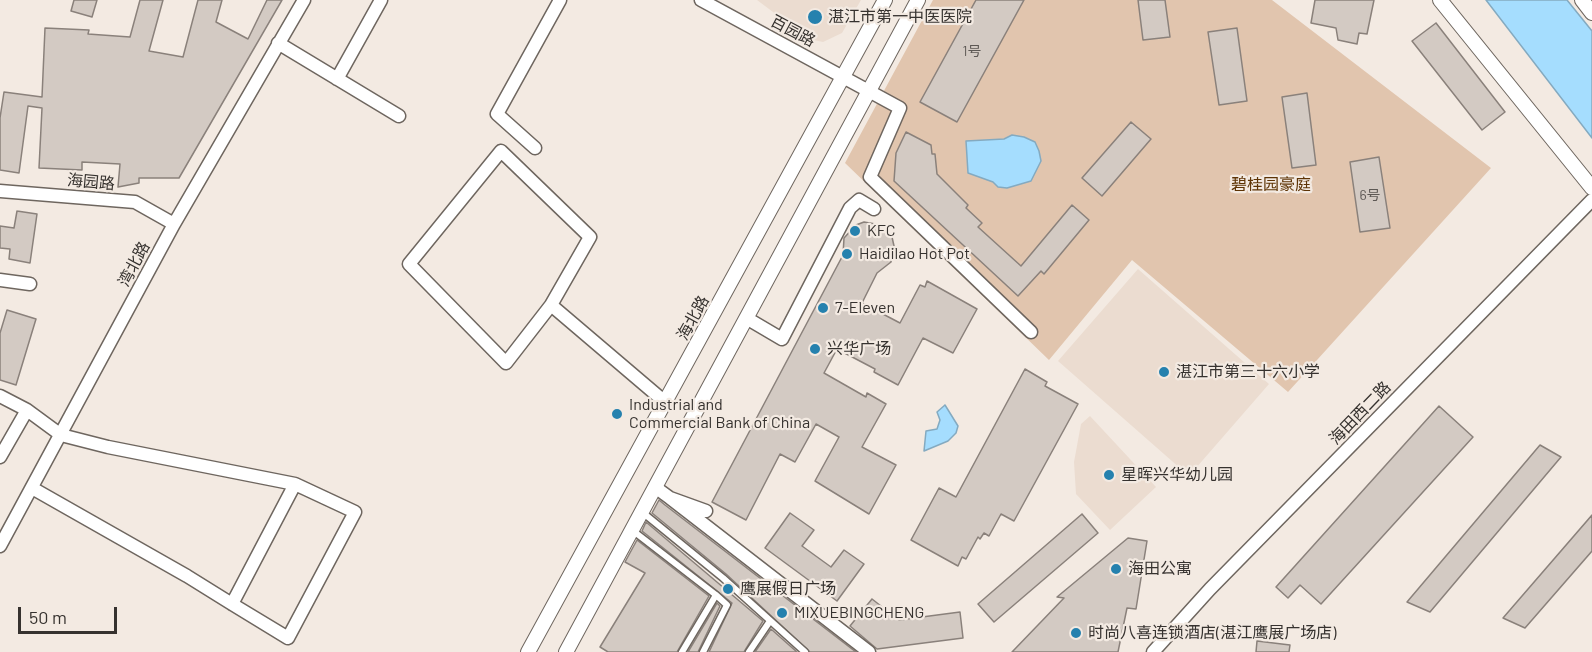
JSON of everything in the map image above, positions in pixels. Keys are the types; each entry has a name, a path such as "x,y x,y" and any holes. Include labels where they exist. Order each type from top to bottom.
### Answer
{"street":[{"name":"湾北路","path":"0,546 174,224 304,0"},
{"path":"338,79 381,0"},
{"path":"535,148 497,114 560,0"},
{"name":"百园路","path":"701,0 900,108 870,177 1031,332"},
{"name":"海北路","path":"528,652 885,0"},
{"path":"566,652 748,319 918,0"},
{"path":"1440,0 1592,188"},
{"path":"1582,0 1592,13"},
{"path":"278,43 399,116"},
{"path":"501,151 590,237 551,305 506,363 409,264 501,151"},
{"name":"海园路","path":"0,191 135,202 174,224"},
{"path":"748,319 782,339 850,208 859,200 874,209"},
{"name":"海田西二路","path":"1153,652 1218,581 1592,200"},
{"path":"0,280 30,284"},
{"path":"551,305 665,402"},
{"path":"0,396 27,410 61,435 108,447 295,484 355,512 288,638 32,488"},
{"path":"0,457 27,410"},
{"path":"232,604 295,484"},
{"path":"655,487 869,652"},
{"path":"670,498 706,511"}],"lane":[{"path":"642,512 806,652"},
{"path":"631,530 727,605 703,652"},
{"path":"682,652 716,595"},
{"path":"749,652 770,621"}],"shaded area":[{"name":"湛江市第一中医医院","path":"757,0 861,0 842,33 823,42 809,39"},
{"name":"湛江市第三十六小学","path":"1138,269 1269,384 1189,476 1058,361"},
{"name":"星晖兴华幼儿园","path":"1090,416 1156,487 1110,530 1076,494 1074,462 1081,424"}],"green space":[{"name":"碧桂园豪庭","path":"933,0 1272,0 1491,168 1288,392 1132,260 1049,360 845,163"}],"water":[{"path":"1486,0 1567,0 1592,31 1592,138"},
{"path":"1012,135 1035,142 1039,151 1041,161 1031,181 1007,188 998,187 993,182 968,173 966,141 1004,139"},
{"path":"945,405 958,426 956,433 948,441 924,451 926,431 937,429 940,420 937,412"}],"building":[{"path":"74,0 97,0 92,17 71,11"},
{"path":"140,0 163,0 149,51 183,57 198,0 222,0 216,22 248,39 267,0 282,0 179,178 139,178 139,183 118,187 120,164 82,162 82,170 39,168 42,108 28,106 19,173 0,170 0,118 4,92 42,97 45,28 89,30 88,34 130,37"},
{"path":"976,0 1024,0 957,122 920,102"},
{"path":"1138,0 1165,0 1170,37 1143,40"},
{"path":"1315,0 1374,0 1367,34 1359,33 1357,44 1338,40 1336,28 1311,23"},
{"path":"1436,23 1505,112 1482,130 1412,41"},
{"path":"1237,28 1247,101 1219,105 1208,32"},
{"path":"1307,93 1316,165 1292,168 1282,97"},
{"path":"1131,122 1151,139 1102,196 1082,178"},
{"path":"906,132 931,145 932,154 935,154 937,174 968,205 966,208 982,223 978,227 1021,266 1072,205 1089,220 1044,274 1041,271 1018,296 894,181 896,153"},
{"path":"1379,157 1390,228 1360,232 1350,162"},
{"path":"17,211 37,214 30,263 9,259 10,249 0,248 0,226 14,228"},
{"path":"864,222 881,225 892,237 894,246 891,262 877,273 862,303 900,323 920,285 925,287 927,281 977,309 953,353 923,338 898,385 874,372 875,369 837,349 824,373 866,397 867,393 886,404 862,447 896,465 869,514 815,481 839,437 816,424 795,462 780,454 746,520 712,502 843,255 844,238 856,225"},
{"path":"7,310 36,319 16,385 0,380 0,333"},
{"path":"1025,369 1047,382 1045,386 1078,404 1014,521 1001,514 989,536 984,533 980,539 978,537 966,559 962,557 958,566 911,540 939,488 956,497"},
{"path":"1439,406 1473,437 1321,604 1300,585 1288,598 1276,587"},
{"path":"1540,445 1561,457 1430,612 1407,602"},
{"path":"659,500 856,652 810,652 726,574 652,513"},
{"path":"790,513 814,530 802,546 831,567 844,550 864,564 837,601 765,548"},
{"path":"1082,514 1098,533 994,622 978,604"},
{"path":"1592,515 1592,551 1525,628 1503,618"},
{"path":"646,522 763,621 744,652 709,652 732,603 642,531"},
{"path":"1128,538 1147,541 1136,609 1127,608 1118,652 1012,652 1064,598 1057,597"},
{"path":"637,540 709,596 677,652 608,652 600,647 645,573 625,562"},
{"path":"872,599 899,620 960,612 963,638 877,649 850,626"},
{"path":"717,603 720,606 698,652 688,652"},
{"path":"771,629 797,652 755,652"},
{"path":"1257,641 1290,645 1289,652 1256,652"}],"place":[{"name":"湛江市第一中医医院","path":"815,17"},
{"name":"KFC","path":"855,231"},
{"name":"Haidilao Hot Pot","path":"847,254"},
{"name":"7-Eleven","path":"823,308"},
{"name":"兴华广场","path":"815,349"},
{"name":"湛江市第三十六小学","path":"1164,372"},
{"name":"Industrial and Commercial Bank of China","path":"617,414"},
{"name":"星晖兴华幼儿园","path":"1109,475"},
{"name":"海田公寓","path":"1116,569"},
{"name":"鹰展假日广场","path":"728,589"},
{"name":"MIXUEBINGCHENG","path":"782,613"},
{"name":"时尚八喜连锁酒店(湛江鹰展广场店)","path":"1076,633"}]}
